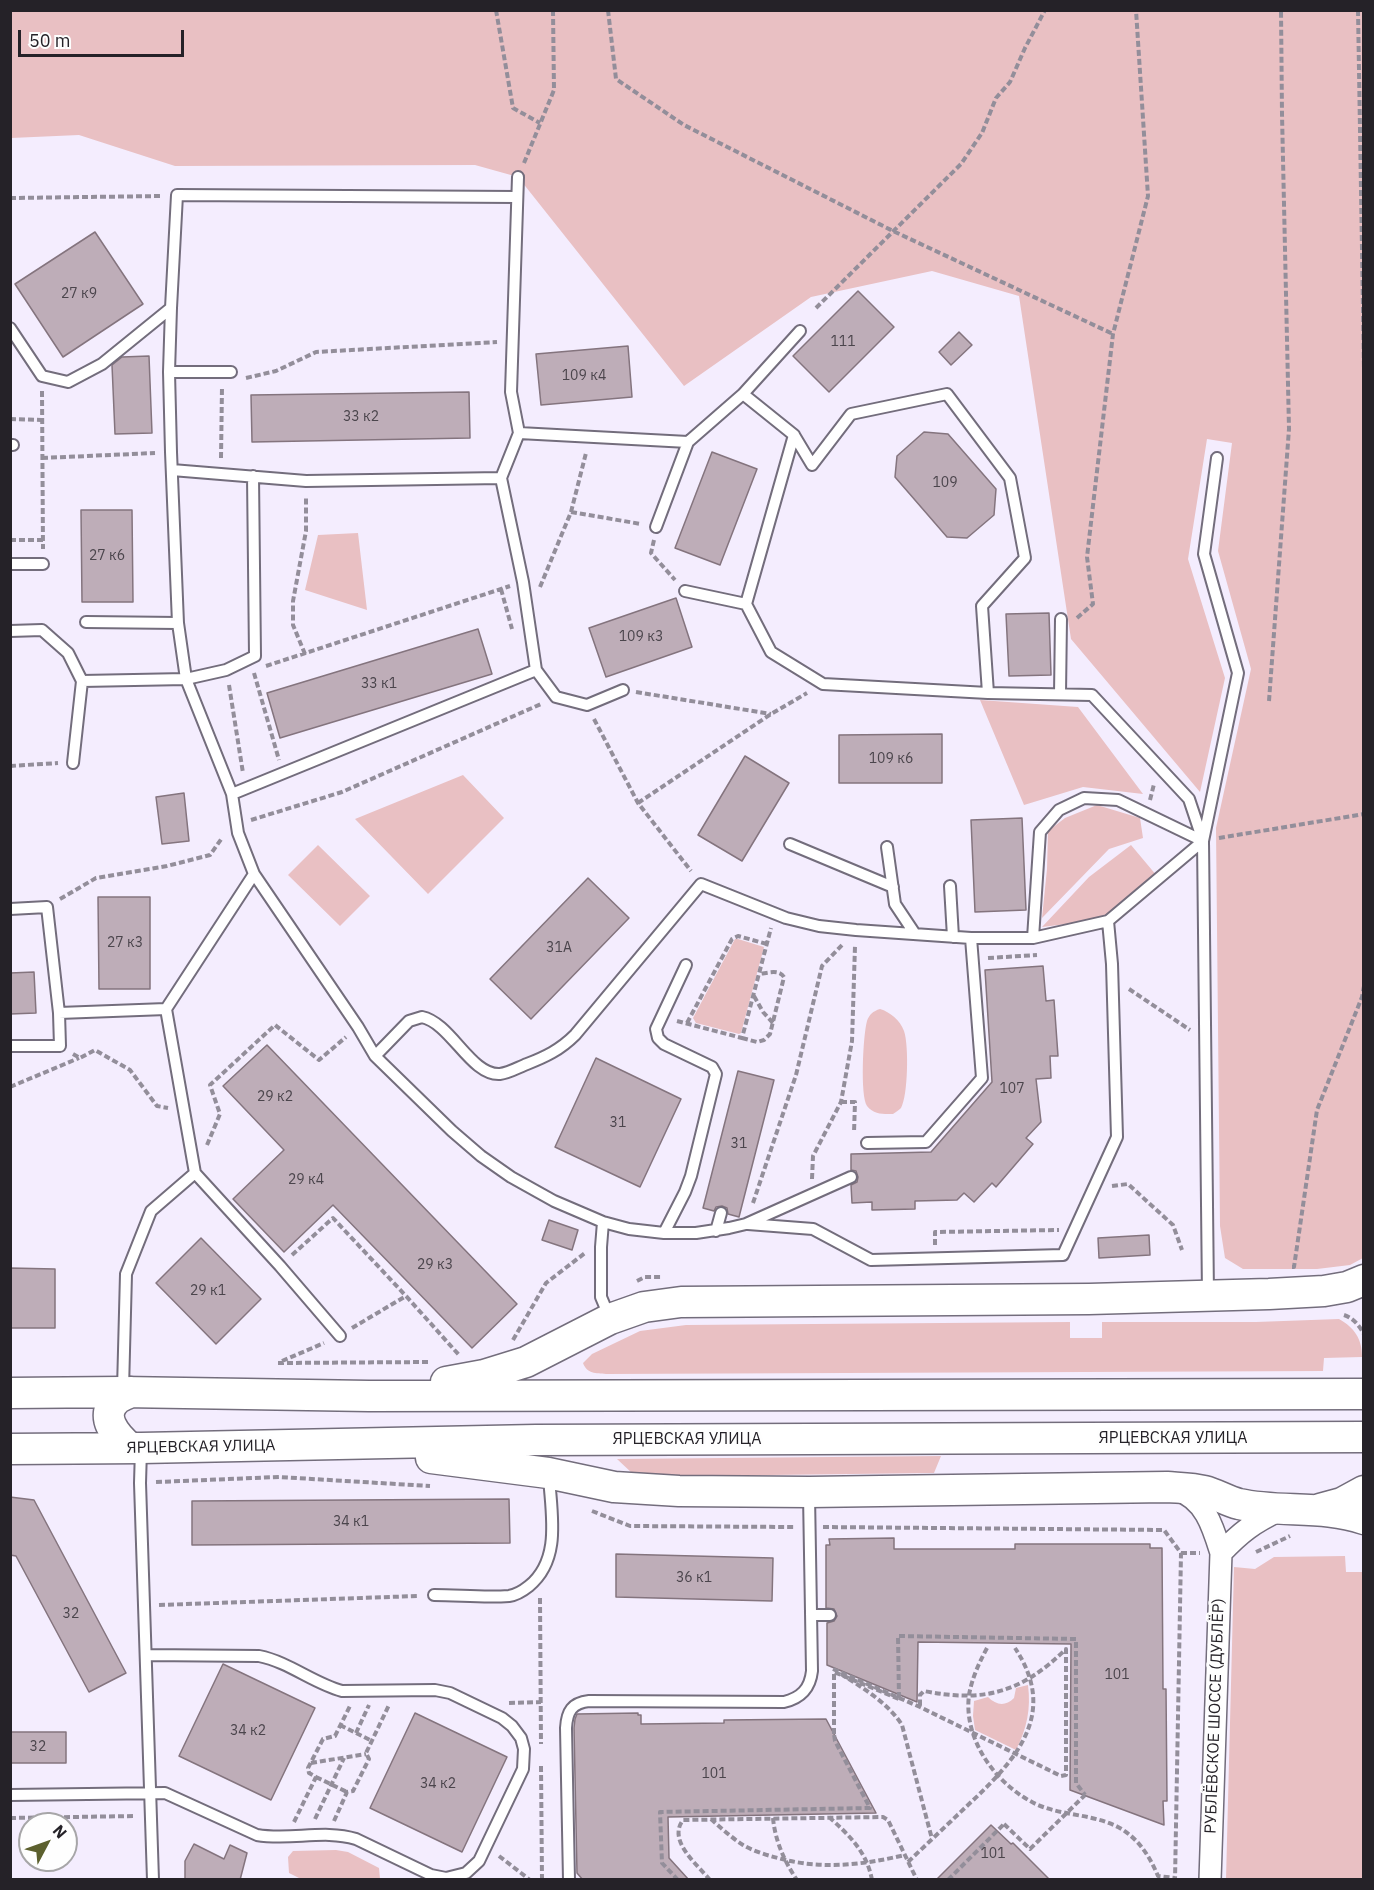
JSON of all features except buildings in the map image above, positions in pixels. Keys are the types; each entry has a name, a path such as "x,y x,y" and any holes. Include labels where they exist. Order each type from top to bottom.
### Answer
{"main road":[{"path":"369,1396 484,1375 526,1362 610,1319 644,1307 681,1302 1089,1299 1208,1294 1341,1303 1347,1287 1364,1280"},
{"path":"127,1392 117,1399 111,1408 109,1418 111,1429 117,1437 136,1448"},
{"path":"10,1393 127,1392 369,1396 1362,1394"},
{"name":"ЯРЦЕВСКАЯ УЛИЦА","path":"10,1449 536,1440 1364,1437"},
{"path":"335,1445 548,1473 614,1487 679,1491 809,1492 1167,1487 1204,1491 1239,1504 1317,1510 1364,1519"},
{"path":"1317,1510 1342,1503 1364,1491"}],"street":[{"name":"РУБЛЁВСКОЕ ШОССЕ (ДУБЛЁР)","path":"1167,1487 1185,1493 1202,1507 1213,1526 1221,1553 1210,1880"},
{"path":"1221,1553 1240,1533 1256,1521 1282,1509"}],"lane":[{"path":"518,177 511,392 519,433 501,478 522,582 536,670 556,697 587,705 623,690"},
{"path":"517,197 177,195 169,372 178,623 186,679 232,794 238,833 254,874 358,1027 375,1056 452,1131 511,1178 554,1202 603,1222 629,1229 664,1233 696,1233 746,1224 851,1177"},
{"path":"10,328 42,376 68,382 102,364 171,308"},
{"path":"657,527 688,442 743,394 800,331"},
{"path":"169,372 231,372"},
{"path":"743,394 794,435 812,465 851,414 947,394 1010,478 1025,558 982,606 988,693"},
{"path":"519,433 688,442"},
{"path":"794,435 746,604 771,652 823,684 988,693 1092,695 1189,799 1203,841"},
{"path":"1208,1294 1203,841 1238,673 1204,554 1217,458"},
{"path":"172,470 306,481 501,478"},
{"path":"82,681 186,679 227,674 255,656 253,476"},
{"path":"10,564 43,564"},
{"path":"685,591 746,604"},
{"path":"1060,619 1060,694"},
{"path":"86,622 178,623"},
{"path":"10,631 42,630 68,653 82,681 73,763"},
{"path":"232,794 536,670"},
{"path":"1033,938 1040,832 1059,810 1084,798 1118,800 1203,841"},
{"path":"375,1056 409,1022 422,1017 435,1022 479,1065 492,1072 503,1073 553,1053 574,1035 701,884 786,918 819,926 970,938 1033,938 1108,921 1203,841"},
{"path":"790,843 892,887"},
{"path":"887,847 895,904 915,934"},
{"path":"254,874 166,1009 195,1173 340,1336"},
{"path":"950,885 953,937"},
{"path":"10,909 47,907 59,1013 60,1046 10,1046"},
{"path":"746,1224 813,1229 871,1260 1063,1255 1117,1137 1108,921"},
{"path":"867,1143 926,1142 982,1078 970,938"},
{"path":"664,1233 688,1183 716,1074 709,1065 660,1041 656,1034 656,1029 686,965"},
{"path":"59,1013 166,1009"},
{"path":"127,1392 126,1274 150,1211 195,1173"},
{"path":"716,1231 721,1213"},
{"path":"603,1222 601,1297 610,1319"},
{"path":"136,1448 140,1483 153,1880"},
{"path":"434,1595 511,1596 524,1590 540,1575 548,1561 552,1544 548,1473"},
{"path":"569,1880 566,1728 569,1710 580,1702 589,1701 784,1702 805,1692 812,1678 809,1492"},
{"path":"811,1615 830,1615"},
{"path":"10,1795 150,1793 173,1796 263,1836 327,1835 356,1839 440,1878 459,1876 472,1869 479,1861 523,1769 525,1758 521,1738 512,1726 502,1718 450,1693 435,1690 356,1692 335,1689 270,1658 259,1656 146,1655"}],"path":[{"path":"496,10 513,108 540,123"},
{"path":"518,177 554,90 553,10"},
{"path":"608,10 615,79 684,125 893,231 1113,334"},
{"path":"816,308 961,164 982,133 996,98 1010,82 1024,48 1046,10"},
{"path":"1060,632 1093,604 1087,557 1113,334 1148,196 1136,10"},
{"path":"1269,701 1289,429 1281,10"},
{"path":"1358,10 1364,369"},
{"path":"10,198 177,195"},
{"path":"244,379 276,371 316,352 512,341"},
{"path":"42,376 43,564"},
{"path":"220,473 222,384"},
{"path":"10,419 41,420"},
{"path":"527,617 571,512 590,437"},
{"path":"42,458 171,452"},
{"path":"305,654 293,625 293,609 306,531 306,481"},
{"path":"571,512 657,527 651,553 685,591"},
{"path":"10,540 43,540"},
{"path":"255,820 245,789 227,674 253,671 522,582"},
{"path":"255,656 253,671 283,773"},
{"path":"638,803 771,714 823,684"},
{"path":"623,690 771,714"},
{"path":"47,907 96,878 167,866 210,855 237,820 255,820 342,792 556,697"},
{"path":"587,705 638,803 701,884"},
{"path":"10,766 73,763"},
{"path":"1147,814 1158,766"},
{"path":"1203,841 1364,814"},
{"path":"811,1195 813,1156 841,1102 852,1041 856,930"},
{"path":"746,1224 796,1075 822,966 856,930"},
{"path":"687,1023 732,939 738,936 767,944"},
{"path":"742,1038 769,939"},
{"path":"662,1017 756,1042 764,1040 770,1034 784,977 783,974 777,972 759,974"},
{"path":"1112,978 1205,1041"},
{"path":"1285,1268 1294,1267 1317,1110 1362,997 1364,986"},
{"path":"754,995 763,1012 773,1023"},
{"path":"195,1173 220,1114 210,1085 275,1025 319,1060 358,1027"},
{"path":"60,1046 80,1058"},
{"path":"10,1087 95,1050 130,1070 157,1106 184,1112"},
{"path":"841,1102 855,1102 854,1143 867,1143"},
{"path":"1094,1188 1128,1184 1173,1225 1182,1250"},
{"path":"296,1251 333,1218 466,1362"},
{"path":"935,1232 1075,1229"},
{"path":"512,1341 546,1283 584,1253 601,1247"},
{"path":"278,1363 340,1336 406,1296"},
{"path":"1341,1303 1364,1334"},
{"path":"140,1483 279,1476 432,1486"},
{"path":"590,1510 630,1526 1164,1530 1181,1553 1175,1879 1158,1876 1141,1845 1117,1827 1100,1820 1070,1815 1038,1805 1014,1790 999,1777 981,1753 970,1718 969,1696 974,1675 987,1648"},
{"path":"540,1575 541,1750"},
{"path":"144,1606 434,1595"},
{"path":"678,1880 662,1863 660,1812 870,1809 835,1741 834,1672 899,1699 898,1636 1076,1639 1076,1783 1085,1795 1030,1849 1004,1824 948,1880"},
{"path":"908,1862 999,1777 1024,1740 1031,1719 1032,1698 1030,1679 1015,1648"},
{"path":"827,1669 833,1669 920,1707 1061,1776 1066,1775 1066,1649 1051,1664 1030,1679 1002,1691 969,1696 948,1696 923,1691 920,1695 920,1707"},
{"path":"833,1669 884,1705 902,1725 932,1839"},
{"path":"356,1733 376,1691"},
{"path":"366,1754 396,1691"},
{"path":"356,1692 334,1737 323,1739 308,1772 347,1792 353,1791 369,1759 366,1754"},
{"path":"340,1725 372,1741"},
{"path":"311,1763 366,1754"},
{"path":"307,1835 344,1758"},
{"path":"541,1761 542,1880"},
{"path":"287,1836 315,1777"},
{"path":"327,1835 347,1792"},
{"path":"10,1818 151,1816"},
{"path":"828,1817 854,1840 868,1863 872,1880"},
{"path":"710,1880 680,1843 679,1826 680,1822 686,1819 883,1817 888,1820 916,1880"},
{"path":"773,1818 778,1844 797,1880"},
{"path":"710,1819 745,1846 785,1860 824,1866 868,1863 905,1855"},
{"path":"486,1846 530,1880"}],"shaded area":[{"path":"11,11 1363,11 1363,1258 1350,1265 1317,1269 1243,1269 1225,1258 1220,1226 1216,828 1251,669 1218,551 1232,443 1207,439 1188,559 1225,678 1200,792 1071,639 1019,296 932,271 811,297 684,386 518,177 475,165 175,166 79,135 11,138"},
{"path":"358,533 367,610 305,590 318,535"},
{"path":"980,700 1078,707 1143,794 1083,787 1024,805"},
{"path":"463,775 504,818 428,894 355,819"},
{"path":"1097,805 1140,818 1143,838 1109,849 1042,918 1048,831 1065,818"},
{"path":"318,845 370,896 340,926 288,875"},
{"path":"1131,845 1157,876 1107,919 1042,927 1089,877"},
{"path":"735,939 764,947 739,1034 696,1023 693,1018"},
{"path":"880,1009 897,1020 906,1038 905,1093 901,1108 893,1114 879,1113 870,1109 863,1090 863,1051 867,1021 875,1011"},
{"path":"1339,1319 1356,1335 1361,1345 1362,1357 1324,1358 1323,1371 606,1374 589,1371 583,1363 592,1354 640,1331 686,1325 1070,1322 1070,1338 1102,1338 1102,1322 1256,1322"},
{"path":"941,1456 934,1473 686,1476 633,1474 617,1459"},
{"path":"1345,1556 1346,1572 1363,1572 1363,1879 1226,1879 1234,1567 1255,1569 1274,1557"},
{"path":"1028,1685 1027,1718 1016,1750 975,1730 974,1701 988,1697 994,1702 1004,1704 1014,1698 1016,1688"},
{"path":"293,1851 348,1852 379,1868 380,1879 301,1879 289,1873 288,1857"}]}
